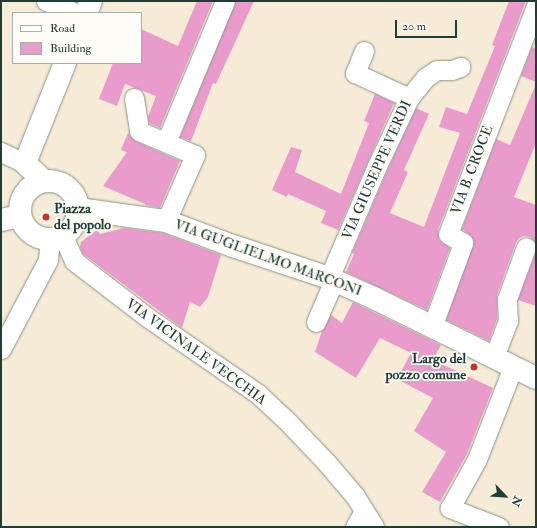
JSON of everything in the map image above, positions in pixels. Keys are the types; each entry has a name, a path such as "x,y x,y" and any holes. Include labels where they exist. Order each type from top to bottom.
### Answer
{"street":[{"path":"46,1 73,12"},
{"path":"86,12 91,1"},
{"path":"166,142 225,1"},
{"name":"VIA B. CROCE","path":"432,327 463,243 448,234 536,6"},
{"path":"364,51 355,73 409,98"},
{"path":"25,163 65,64"},
{"name":"VIA GIUSEPPE VERDI","path":"316,322 377,166 409,98 425,78 437,70 452,70 460,67"},
{"path":"134,98 139,131 195,155 166,221"},
{"path":"1,152 25,163 44,181"},
{"path":"44,181 56,182 68,187 75,197 78,209 77,220 71,229 56,238 42,239 11,218 20,206 25,194 35,184 44,181"},
{"name":"VIA GUGLIELMO MARCONI","path":"78,209 166,221 233,246 332,279 536,378"},
{"path":"1,349 48,260 56,238"},
{"name":"VIA VICINALE VECCHIA","path":"56,238 74,261 147,317 258,394 326,462 355,496 359,519 374,527"},
{"path":"494,357 508,321 508,299 526,248"},
{"path":"499,527 450,508 477,459 513,367"}],"building":[{"path":"197,1 213,1 160,128 149,123 148,117 156,96 125,84 117,106 99,99 113,64 142,64 142,29 178,46"},
{"path":"236,1 254,1 216,84 213,83 191,141 180,137"},
{"path":"509,1 526,1 438,230 439,240 450,248 427,310 346,272 354,254 352,253 387,171 416,108 429,114 404,170 408,172 390,213 424,227 460,133 439,127 446,107 467,114 495,46 492,45"},
{"path":"532,47 536,49 536,82 521,76"},
{"path":"536,84 536,143 514,197 536,205 536,243 530,237 524,236 519,238 516,243 497,295 497,319 489,341 446,320 473,246 472,237 462,229 496,139 510,145"},
{"path":"375,94 394,103 338,230 321,223 326,211 288,194 287,197 272,190 291,147 302,150 295,172 341,194 369,123 364,121"},
{"path":"128,133 135,141 180,161 160,208 145,205 103,186 127,152 121,150"},
{"path":"124,228 163,233 221,255 208,297 200,307 190,302 182,328 83,254 80,247 81,242 97,230 100,234"},
{"path":"536,252 536,306 518,300"},
{"path":"353,302 441,345 433,360 493,388 467,454 440,502 422,492 446,452 414,431 433,398 397,379 411,353 380,338 356,378 315,352 322,331 331,315 342,323"}],"place":[{"name":"Piazza del popolo","path":"46,217"},
{"name":"Largo del pozzo comune","path":"474,367"}]}
